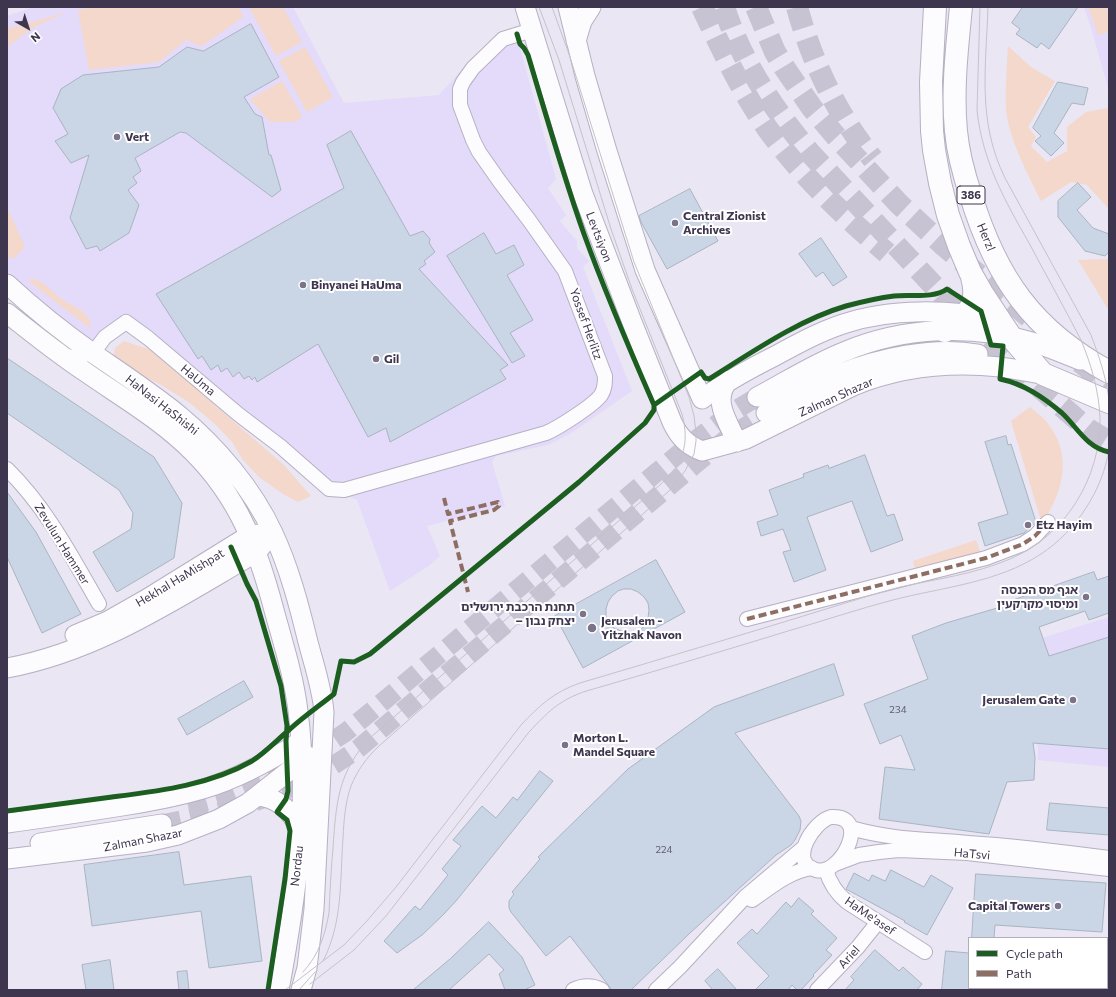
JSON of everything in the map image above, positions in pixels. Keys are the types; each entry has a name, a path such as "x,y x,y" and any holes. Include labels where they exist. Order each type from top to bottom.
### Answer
{"main road":[{"name":"386","path":"934,8 931,89 932,131 939,178 948,215 970,272 982,293 1005,328 1043,374"},
{"name":"Herzl","path":"964,13 956,63 956,132 961,161 977,217 991,250 1014,290 1034,317 1079,355 1109,372"},
{"path":"945,331 966,315 974,302 974,288 970,272"},
{"path":"1005,328 1025,330 1062,353"},
{"path":"1043,374 1109,402"}],"street":[{"name":"Levtsiyon","path":"525,7 583,194 632,322 675,429 685,442 702,451"},
{"path":"568,7 607,151 645,270 702,399 729,380 817,334 844,324 871,317 903,313 933,312 966,315 1005,328"},
{"path":"576,41 582,21 590,7"},
{"name":"Yossef Herlitz","path":"328,489 344,490 546,433 564,424 600,396 604,387 605,376 565,270 479,152 460,104 460,89 473,68 503,39 532,30"},
{"name":"HaNasi HaShishi","path":"7,284 49,320 156,397 199,433 232,470 251,495 273,532 285,563 298,605 320,688 324,712 323,743"},
{"name":"HaNasi HaShishi","path":"7,313 62,356 151,416 173,433 220,484 231,500 253,544 265,575 289,664 298,710 301,741"},
{"name":"HaUma","path":"93,353 105,337 126,322 148,338 238,414 280,446 328,489"},
{"name":"Zalman Shazar","path":"1005,328 900,335 847,350 826,360 762,405 836,376 878,362 910,355 929,353 971,353 1002,360 1043,374"},
{"path":"62,356 75,357 93,353"},
{"path":"1062,353 1109,372"},
{"name":"Zalman Shazar","path":"702,451 737,442 853,386 892,374 927,368 970,365 1001,367 1043,374"},
{"path":"729,380 722,390 720,401 737,442"},
{"name":"Zevulun Hammer","path":"7,469 23,484 53,525 99,604"},
{"path":"747,619 986,558 1023,544 1035,536 1048,522"},
{"name":"Hekhal HaMishpat","path":"7,668 24,665 58,655 117,631 273,532"},
{"name":"Hekhal HaMishpat","path":"7,656 25,653 64,640 108,621 253,544"},
{"path":"7,823 172,798 229,780 253,769 301,741"},
{"name":"Nordau","path":"279,990 294,899 301,831 301,741"},
{"name":"Zalman Shazar","path":"7,860 147,842 178,835 219,819 257,796 302,762 323,743"},
{"name":"Nordau","path":"301,990 308,962 314,909 323,743"},
{"path":"257,796 268,798 282,805 290,812 301,831"},
{"path":"656,990 680,967 746,896 803,848 821,822 828,818 834,817 840,818 848,823 852,834 850,843 830,867 817,870 812,868 804,869 790,875 725,919"},
{"name":"Zalman Shazar","path":"7,834 161,818 67,839 7,846"},
{"name":"HaTsvi","path":"851,828 877,836 892,838 969,842 1109,858"},
{"path":"803,848 804,860 812,868"},
{"name":"HaTsvi","path":"830,867 859,855 899,850 967,853 1109,869"},
{"name":"HaMe'asef","path":"830,867 831,885 838,895 925,952"},
{"name":"Ariel","path":"817,990 858,947 878,922"},
{"path":"573,990 587,986 602,990"}],"shaded area":[{"path":"34,7 293,7 344,103 439,95 474,56 515,41 519,44 556,179 548,188 566,215 560,221 577,241 577,248 589,261 583,267 632,391 570,434 548,445 496,456 492,462 505,506 427,526 440,556 430,565 390,591 357,500 329,489 126,322 93,353 7,284 7,16"},
{"path":"89,7 239,7 243,17 202,46 186,40 159,62 89,70 78,11"},
{"path":"249,7 283,7 302,42 276,56"},
{"path":"1084,7 1109,7 1109,91 1091,28"},
{"path":"1088,7 1106,7 1109,14 1109,32 1098,35"},
{"path":"67,12 34,27 7,47 7,29"},
{"path":"1008,46 1031,67 1055,81 1028,127 1036,137 1031,146 1047,162 1067,151 1067,127 1086,112 1108,108 1109,209 1087,185 1071,182 1041,201 1019,156 1007,119 1006,93"},
{"path":"305,47 333,97 307,112 279,61"},
{"path":"282,81 302,116 296,122 270,122 250,99"},
{"path":"7,207 25,247 13,259 7,257"},
{"path":"1109,259 1109,311 1078,260"},
{"path":"27,280 38,280 58,297 85,314 91,324 91,329"},
{"path":"124,341 151,350 284,465 311,496 298,502 283,494 259,477 243,460 232,442 216,425 190,403 158,383 136,374 118,364 114,355 115,348"},
{"path":"1030,407 1046,421 1055,434 1063,460 1060,486 1042,524 1011,421"},
{"path":"976,540 982,557 916,574 913,561"},
{"name":"Jerusalem Gate","path":"1109,617 1109,767 1038,760 1038,747 1010,648"}],"building":[{"path":"1023,7 1078,7 1049,49 1041,43 1037,48 1016,34 1020,29 1012,23"},
{"name":"Vert","path":"251,24 279,77 244,97 255,114 262,117 269,155 271,155 281,190 272,197 186,133 180,132 135,158 141,171 133,177 137,183 128,190 139,205 129,233 100,251 97,246 86,249 70,218 89,155 71,163 55,141 68,134 53,108 61,89 83,75 159,67 187,47 203,51"},
{"path":"1058,82 1088,88 1084,105 1072,103 1054,133 1064,143 1051,156 1035,141 1041,136 1033,128"},
{"name":"Binyanei HaUma","path":"351,131 410,236 423,231 430,239 429,243 435,252 424,261 426,264 419,269 508,365 500,370 506,379 390,442 386,428 368,437 318,344 257,382 255,377 252,380 249,376 244,379 239,372 233,377 227,368 221,372 218,365 211,370 202,356 198,359 156,294 344,188 327,145"},
{"path":"1078,183 1091,197 1077,210 1093,228 1109,234 1109,252 1105,256 1085,251 1058,217 1058,201"},
{"name":"Central Zionist Archives","path":"690,189 718,241 667,269 639,216"},
{"path":"484,233 496,254 514,245 524,265 507,275 533,320 510,333 525,356 512,363 447,256"},
{"path":"821,238 847,277 833,286 823,272 816,277 799,254"},
{"path":"7,358 154,457 182,503 174,558 117,592 93,552 131,529 133,513 119,490 7,413"},
{"path":"1006,436 1008,445 1011,444 1036,522 1024,533 985,546 978,523 1008,514 985,442"},
{"path":"865,455 887,516 894,514 903,540 871,552 852,501 807,517 826,570 794,582 783,552 791,550 783,529 761,536 757,522 778,515 769,490 804,477 803,474 828,465 829,468"},
{"path":"7,492 36,532 81,614 42,633 7,557"},
{"name":"תחנת הרכבת ירושלים – יצחק נבון","path":"656,560 685,612 583,668 555,616","holes":["631,589 638,592 648,603 648,618 639,633 621,631 614,628 609,623 606,616 608,602 612,596 618,591"]},
{"path":"1094,572 1097,580 1109,576 1109,613 1089,620 1085,611 1039,627 1049,656 1109,637 1109,749 1033,743 1035,757 1034,780 1007,782 989,834 879,819 885,767 915,770 901,735 880,744 864,704 928,679 912,636 946,623 1004,606 1003,604"},
{"path":"834,664 844,695 735,733 799,816 801,821 800,830 791,845 776,855 690,933 631,990 612,990 570,936 546,956 509,908 509,901 514,894 512,892 540,859 538,857 628,769 714,707"},
{"path":"244,681 253,697 187,735 178,719"},
{"path":"540,771 553,781 456,901 422,935 397,953 384,941 415,906 420,910 448,875 442,869 461,846 453,840 482,806 496,818 513,797 517,800"},
{"path":"1050,803 1109,808 1109,835 1047,830"},
{"path":"179,852 184,885 251,876 262,961 209,968 201,911 92,926 84,865"},
{"path":"891,870 924,887 931,875 953,888 927,935 904,922 905,921 846,889 854,873 869,881 872,875 885,881"},
{"name":"Capital Towers","path":"976,874 1106,883 1102,932 995,925 994,937 972,937"},
{"path":"799,898 814,911 811,914 837,938 826,950 832,955 801,990 797,990 792,985 788,990 755,990 769,976 737,943 752,929 757,934 786,902 791,907"},
{"path":"489,922 522,957 535,985 524,990 505,990 499,974 504,970 489,954 449,990 413,990 450,959"},
{"path":"875,950 899,971 903,967 922,984 917,990 845,990 854,980 851,977"},
{"path":"946,951 968,953 969,990 942,990"},
{"path":"110,960 114,990 86,990 82,965"},
{"path":"718,969 737,990 713,990 705,981"},
{"path":"187,971 189,990 179,990 177,972"}],"tunnel":[{"path":"702,7 740,84 767,128 793,162 823,194 887,253"},
{"path":"724,7 731,28 760,85 784,120 811,154 961,315 1023,373 1088,429 1109,442"},
{"path":"756,7 775,52 784,67 812,108 834,134 899,204 942,244 1029,317"},
{"path":"797,7 810,48 827,87 848,124 873,159"},
{"path":"1080,362 1109,385"},
{"path":"311,755 346,732 373,710 694,441 734,411 757,397"},
{"path":"255,802 309,779 334,765 359,748 698,462 725,440 766,413"},
{"path":"188,806 237,791 284,769"},
{"path":"162,824 228,810"}],"tram line":[{"path":"303,972 317,952 326,929 329,913 334,832 338,802 345,775 360,750 371,737 661,484 675,468 683,452 685,444 682,414 632,289 611,229 559,60 539,7"},
{"path":"323,961 334,932 337,916 341,885 347,799 353,780 363,764 379,746 669,491 685,471 694,454 696,432 689,397 634,262 570,57 552,7"},
{"path":"285,990 344,945 366,922 396,887 521,725 541,705 555,695 580,683 876,594 900,587 983,569 997,564 1030,549 1047,536 1063,520 1076,502 1086,483 1094,462 1099,440 1100,418 1096,388 1081,340 1011,211 989,164 980,130 977,111 980,7"},
{"path":"988,7 985,94 990,136 996,157 1005,178 1091,335 1102,367 1109,399"},
{"path":"310,984 354,950 386,916 529,732 559,704 583,692 880,604 912,595 988,578 1024,564 1054,545 1066,534 1086,508 1101,479 1109,449"},
{"path":"299,990 315,972"}],"marked path":[{"path":"444,498 448,514 498,502 499,506 494,510 450,521 468,592"},
{"path":"747,619 986,558 1023,544 1035,536 1048,522"}],"cycle path":[{"path":"517,34 520,44 528,55 584,234 600,277 654,405"},
{"path":"7,811 184,786 219,776 252,761 334,694 341,661 354,662 370,654 579,482 645,423 654,410 654,405 701,372 705,378 709,379 793,328 828,312 846,306 894,296 921,296 935,294 947,289 981,311 991,345 1003,346 1000,379 1017,384 1048,402 1062,413 1088,442 1101,450 1109,452"},
{"path":"231,547 256,601 281,686 287,726 286,741 288,791 286,799 277,812 287,820 290,831 285,879 268,990"}],"place":[{"name":"Vert","path":"117,137"},
{"name":"Central Zionist Archives","path":"675,223"},
{"name":"Binyanei HaUma","path":"303,285"},
{"name":"Gil","path":"376,359"},
{"name":"Etz Hayim","path":"1028,525"},
{"name":"אגף מס הכנסה ומיסוי מקרקעין","path":"1086,597"},
{"name":"תחנת הרכבת ירושלים – יצחק נבון","path":"583,614"},
{"name":"Jerusalem - Yitzhak Navon","path":"592,628"},
{"name":"Jerusalem Gate","path":"1073,700"},
{"name":"Morton L. Mandel Square","path":"565,745"},
{"name":"Capital Towers","path":"1058,906"}]}
